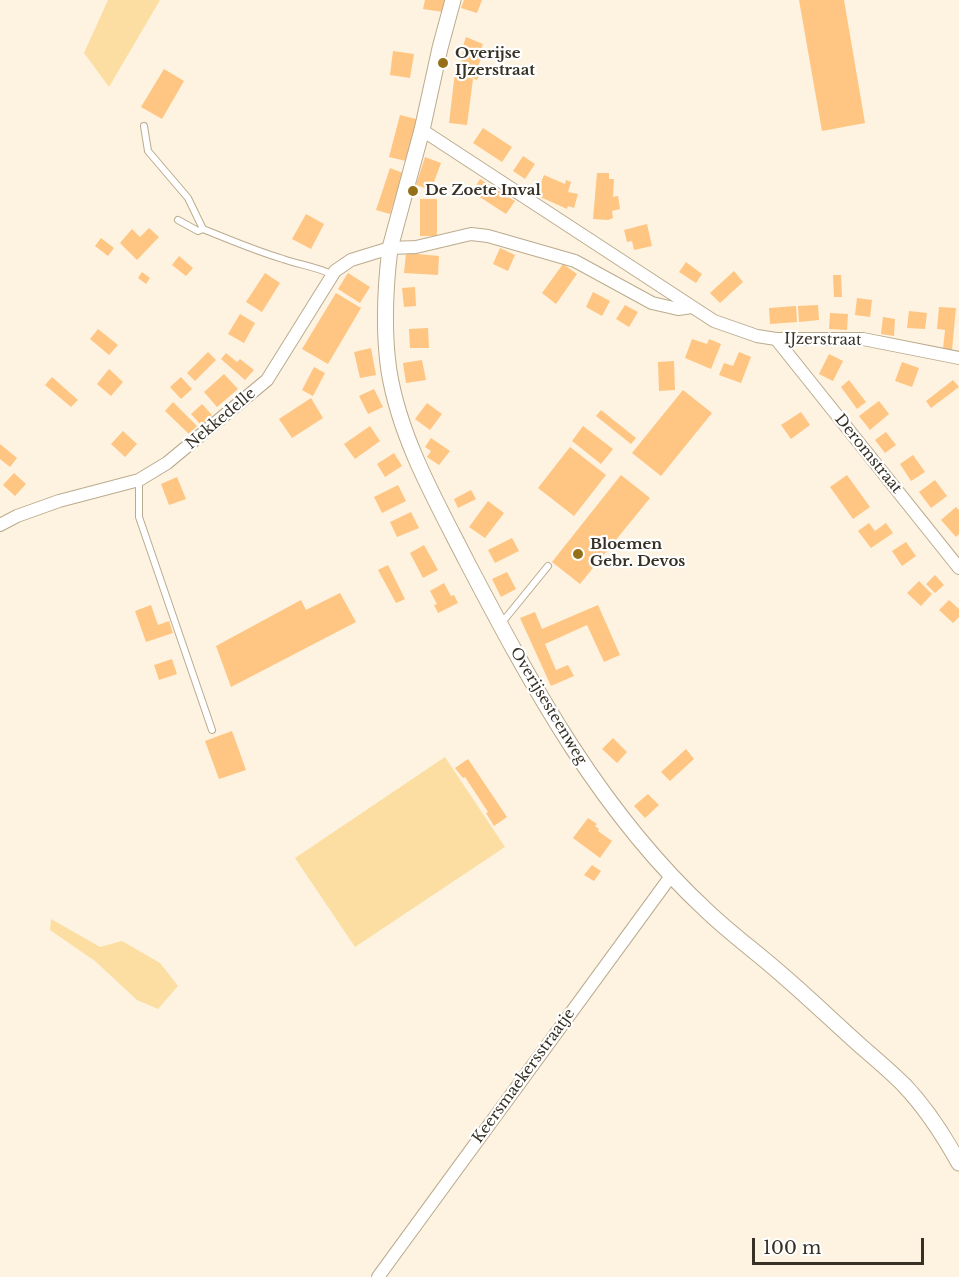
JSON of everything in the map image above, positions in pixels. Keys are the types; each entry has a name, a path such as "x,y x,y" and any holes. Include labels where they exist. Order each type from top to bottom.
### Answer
{"street":[{"name":"Overijsesteenweg","path":"453,0 422,130 390,248 384,322 394,395 417,461 500,625 543,704 577,757 627,825 671,876 707,912 779,972 904,1086 945,1139 959,1163"},
{"name":"IJzerstraat","path":"422,130 714,321 757,336 776,339 863,339 959,358"},
{"name":"Nekkedelle","path":"0,525 17,516 59,501 139,480 167,463 267,380 335,271 351,260 390,248 416,247 471,234 488,236 575,261 652,303 678,309 692,307"},
{"name":"Deromstraat","path":"776,339 959,568"},
{"name":"Keersmaekersstraatje","path":"378,1277 671,876"}],"lane":[{"path":"144,126 148,152 188,198 203,229"},
{"path":"178,220 198,231 203,229 260,252 303,266 321,269 333,275"},
{"path":"139,480 139,517 212,730"},
{"path":"500,625 548,566"}],"shaded area":[{"path":"108,0 160,0 109,87 84,53"},
{"path":"445,757 505,847 355,947 295,858"},
{"path":"51,919 100,947 122,941 160,963 178,986 158,1009 137,1000 95,961 50,930"}],"building":[{"path":"425,0 445,0 443,12 423,9"},
{"path":"464,0 482,0 477,13 461,8"},
{"path":"799,0 844,0 865,123 822,131"},
{"path":"466,37 483,44 478,56 482,57 477,68 482,70 477,80 459,72 463,62 460,60"},
{"path":"393,51 414,54 410,78 390,75"},
{"path":"164,69 184,81 162,119 141,107"},
{"path":"455,72 473,79 467,125 449,123"},
{"path":"400,115 424,121 411,140 406,161 389,157"},
{"path":"483,128 512,147 502,162 473,143"},
{"path":"523,156 535,164 525,179 513,171"},
{"path":"425,157 441,163 431,190 416,185"},
{"path":"390,168 403,173 390,214 376,210"},
{"path":"597,173 609,173 609,179 614,179 613,197 618,196 620,209 612,211 613,218 608,220 593,219"},
{"path":"544,175 565,184 566,180 571,182 568,192 578,194 574,208 568,206 567,209 536,195"},
{"path":"480,179 515,201 506,214 472,192"},
{"path":"420,199 437,199 437,236 420,236"},
{"path":"306,214 324,224 311,249 292,239"},
{"path":"647,224 652,246 634,250 632,241 627,242 624,230"},
{"path":"149,228 159,237 137,260 120,243 132,229 140,237"},
{"path":"101,238 114,248 108,256 95,246"},
{"path":"500,248 515,255 508,271 493,264"},
{"path":"406,253 439,256 438,275 404,273"},
{"path":"179,256 193,268 186,276 172,265"},
{"path":"686,262 702,274 696,283 679,272"},
{"path":"563,264 577,274 556,304 542,293"},
{"path":"734,271 743,282 720,303 710,293"},
{"path":"142,272 150,278 146,284 138,278"},
{"path":"265,273 280,283 262,312 246,302"},
{"path":"348,273 370,287 360,303 338,289"},
{"path":"833,275 841,275 842,297 834,297"},
{"path":"415,287 416,306 404,307 402,288"},
{"path":"593,292 610,301 602,316 586,307"},
{"path":"336,293 361,308 328,364 302,349"},
{"path":"857,298 872,300 870,317 855,315"},
{"path":"625,305 638,312 629,327 616,319"},
{"path":"818,305 819,320 799,322 798,306"},
{"path":"796,306 797,322 770,324 769,308"},
{"path":"939,307 956,308 952,350 943,349 945,330 937,329"},
{"path":"909,311 927,313 925,329 907,328"},
{"path":"830,313 848,314 847,330 829,329"},
{"path":"240,314 255,323 244,343 228,334"},
{"path":"883,317 895,319 894,336 881,334"},
{"path":"428,328 429,348 410,348 409,329"},
{"path":"98,329 118,345 109,355 90,339"},
{"path":"692,339 707,344 709,339 721,344 711,369 685,358"},
{"path":"371,348 376,375 360,378 354,352"},
{"path":"208,352 216,360 195,381 187,373"},
{"path":"739,352 751,357 741,383 719,375 724,363 733,366"},
{"path":"226,353 237,362 240,359 254,370 245,380 221,359"},
{"path":"829,354 843,361 833,381 819,374"},
{"path":"422,360 426,380 406,383 403,363"},
{"path":"674,361 675,390 659,391 658,362"},
{"path":"902,362 919,368 912,387 895,381"},
{"path":"314,367 325,373 313,396 302,390"},
{"path":"109,369 123,382 111,396 97,384"},
{"path":"224,374 238,389 217,407 204,392"},
{"path":"52,377 78,400 71,407 45,385"},
{"path":"181,377 192,389 181,399 170,387"},
{"path":"849,380 866,402 857,409 841,387"},
{"path":"953,380 959,387 931,408 926,401"},
{"path":"374,389 383,407 368,414 359,396"},
{"path":"683,390 712,413 661,476 632,453"},
{"path":"311,398 323,418 292,438 279,419"},
{"path":"879,401 889,414 870,430 859,416"},
{"path":"173,402 197,426 189,434 165,411"},
{"path":"427,403 442,414 430,430 415,419"},
{"path":"202,404 212,415 201,425 191,414"},
{"path":"601,410 636,438 631,444 596,416"},
{"path":"801,412 810,425 791,439 781,425"},
{"path":"370,426 380,441 355,459 344,444"},
{"path":"583,426 613,449 601,464 572,441"},
{"path":"123,431 137,444 125,457 111,444"},
{"path":"886,432 896,445 885,453 875,440"},
{"path":"431,438 450,451 439,465 427,457 431,451 425,447"},
{"path":"0,444 17,458 10,467 0,459"},
{"path":"570,447 606,475 574,516 538,488"},
{"path":"394,453 402,466 385,477 377,464"},
{"path":"913,455 925,472 911,481 900,464"},
{"path":"14,473 26,484 15,496 3,485"},
{"path":"621,475 650,498 580,584 552,562"},
{"path":"847,475 870,507 853,519 830,487"},
{"path":"177,477 186,499 169,505 161,484"},
{"path":"935,480 947,496 931,508 919,492"},
{"path":"398,485 406,501 382,513 374,497"},
{"path":"471,490 476,499 458,508 454,499"},
{"path":"488,501 504,513 485,538 469,527"},
{"path":"956,507 959,510 959,534 956,537 941,520"},
{"path":"411,512 419,528 397,537 390,522"},
{"path":"869,523 875,531 886,523 893,533 871,548 858,531"},
{"path":"512,538 519,551 495,563 488,550"},
{"path":"906,542 916,556 902,566 892,551"},
{"path":"424,545 438,570 423,578 410,553"},
{"path":"388,565 405,599 396,603 378,570"},
{"path":"507,572 516,589 501,597 492,579"},
{"path":"935,575 944,585 935,593 926,584"},
{"path":"919,581 932,594 921,606 907,593"},
{"path":"444,583 458,603 438,613 434,605 437,604 430,591"},
{"path":"340,593 356,622 231,687 216,646 301,600 306,610"},
{"path":"949,600 959,609 959,617 953,623 939,610"},
{"path":"151,605 158,625 169,621 173,633 146,642 135,611"},
{"path":"598,605 620,655 604,662 587,625 545,644 556,670 568,665 574,676 551,686 520,618 535,612 542,629"},
{"path":"172,659 177,674 159,680 154,665"},
{"path":"232,731 246,770 219,779 205,741"},
{"path":"613,738 627,752 617,763 602,749"},
{"path":"686,749 694,759 670,781 661,772"},
{"path":"468,759 507,817 494,826 486,813 488,812 465,777 463,778 455,768"},
{"path":"648,794 659,805 645,818 634,806"},
{"path":"588,818 597,824 595,826 599,829 598,831 612,841 600,858 573,838"},
{"path":"592,865 601,871 594,881 584,875"}],"place":[{"name":"Overijse IJzerstraat","path":"443,63"},
{"name":"De Zoete Inval","path":"413,191"},
{"name":"Bloemen Gebr. Devos","path":"578,554"}]}
